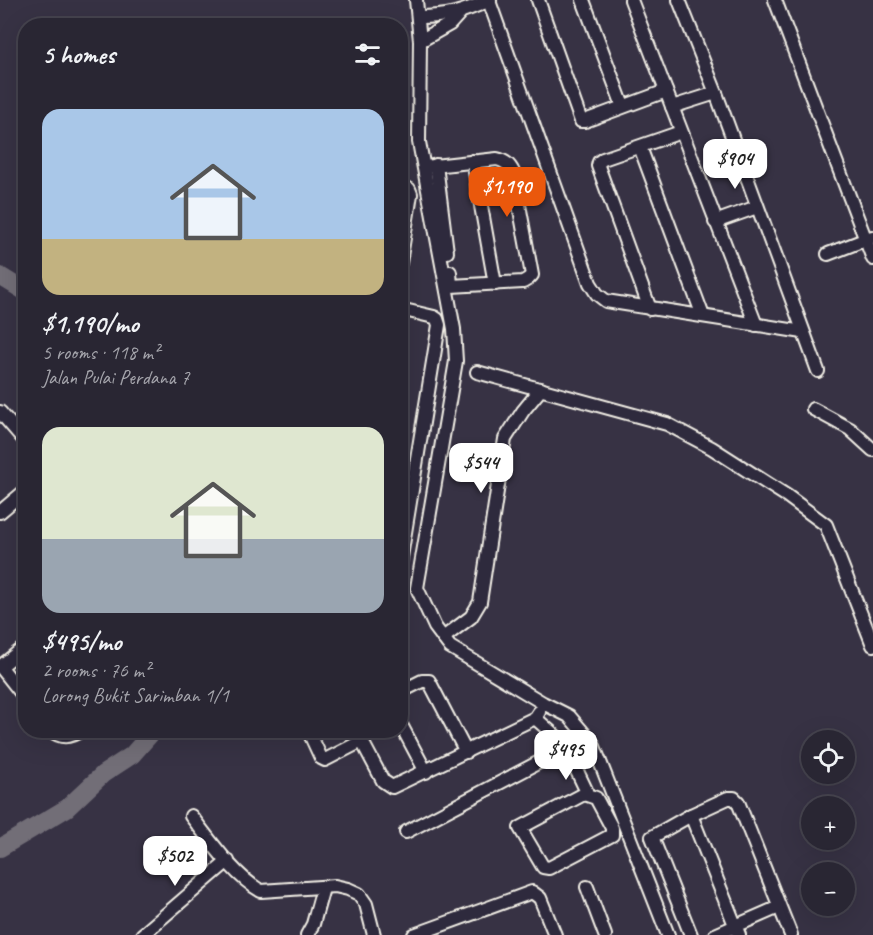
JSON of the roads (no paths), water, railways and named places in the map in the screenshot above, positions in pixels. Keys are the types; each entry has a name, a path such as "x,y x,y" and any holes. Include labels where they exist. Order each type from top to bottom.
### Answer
{"street":[{"path":"416,0 420,42 419,142 431,166 452,286 495,284 528,279 532,275 532,269 510,166 497,159 431,166"},
{"path":"417,17 459,14 489,0 590,283 597,294 606,301 803,333"},
{"path":"538,0 581,121 666,91"},
{"path":"583,0 623,106"},
{"path":"631,0 756,325"},
{"path":"679,0 716,93 818,371"},
{"path":"775,0 869,238 873,259"},
{"path":"420,42 450,24 459,14"},
{"path":"672,107 716,93"},
{"path":"650,309 598,166 603,159 681,132"},
{"path":"640,147 703,316"},
{"path":"473,161 495,284"},
{"path":"431,166 454,329 456,361 417,588 423,604 443,638 457,652 569,716 593,744 668,935"},
{"path":"408,191 411,194 408,213"},
{"path":"715,222 757,207"},
{"path":"828,254 869,238"},
{"path":"408,311 434,317 439,325 408,514"},
{"path":"477,372 667,424 712,448 787,496 825,525 873,645"},
{"path":"443,638 471,617 480,602 505,440 523,411 541,389"},
{"path":"813,409 850,429 873,450"},
{"path":"0,412 18,433"},
{"path":"0,512 18,497"},
{"path":"408,557 421,558"},
{"path":"18,652 0,667 18,689"},
{"path":"408,688 422,681 429,681 466,752"},
{"path":"360,738 387,785 397,786 535,718 543,703"},
{"path":"535,718 566,748 585,786 584,794"},
{"path":"312,738 321,758 325,760 356,738"},
{"path":"408,738 426,772"},
{"path":"406,832 566,748"},
{"path":"584,794 596,798 613,831 609,837 546,868 541,865 520,828 584,794"},
{"path":"691,935 652,837 728,798 734,798 738,802 791,935"},
{"path":"691,815 738,931"},
{"path":"190,816 228,861 252,886 261,891 335,886 359,894 366,904 374,935"},
{"path":"142,935 228,861"},
{"path":"587,887 605,935"},
{"path":"307,935 313,924 323,888"},
{"path":"414,935 532,892 540,898 555,935"},
{"path":"715,935 738,931 779,908"}],"waterway":[{"path":"0,276 18,287"},
{"path":"0,848 67,808 103,774 132,755 147,738"}]}
